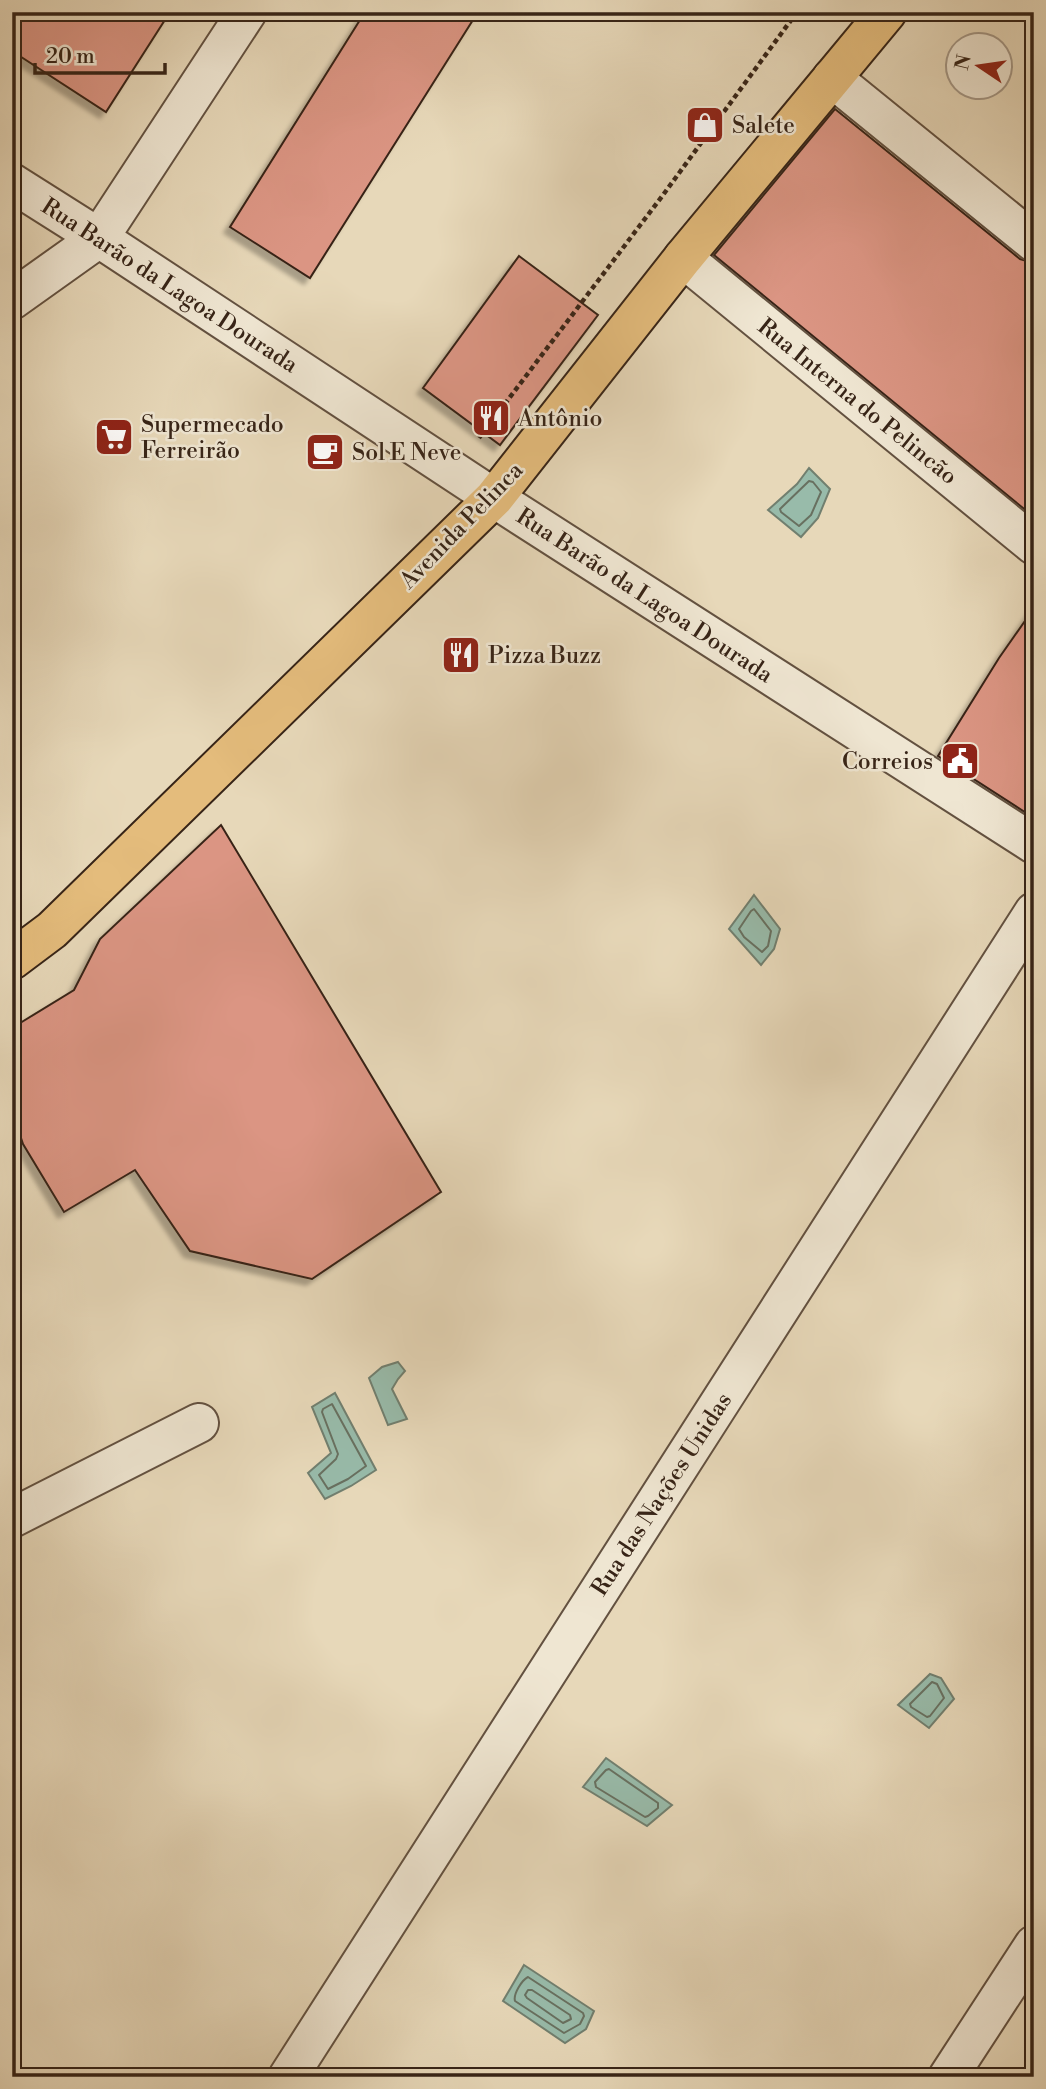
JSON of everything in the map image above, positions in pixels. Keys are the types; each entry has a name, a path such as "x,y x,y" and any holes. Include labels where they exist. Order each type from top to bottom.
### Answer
{"main road":[{"name":"Avenida Pelinca","path":"12,960 52,930 494,498 683,258 887,12"}],"street":[{"path":"12,300 99,238 247,12"},
{"path":"832,78 1034,242"},
{"name":"Rua Barão da Lagoa Dourada","path":"12,183 494,498 1034,844"},
{"name":"Rua Interna do Pelincão","path":"683,258 1034,544"},
{"name":"Rua das Nações Unidas","path":"288,2077 1034,912"},
{"path":"12,1518 199,1423"},
{"path":"948,2077 1034,1945"}],"water":[{"path":"809,468 830,489 818,518 801,537 768,510 797,484"},
{"path":"754,895 780,929 774,949 761,965 729,929"},
{"path":"398,1362 405,1371 392,1389 407,1419 388,1425 369,1378 382,1367"},
{"path":"335,1393 376,1470 325,1499 308,1473 331,1453 312,1407"},
{"path":"930,1674 941,1678 954,1699 929,1728 898,1705"},
{"path":"606,1758 672,1805 647,1826 583,1787"},
{"path":"524,1965 594,2011 586,2029 565,2043 503,2001"}],"building":[{"path":"12,12 170,12 106,112 12,51"},
{"path":"365,12 478,12 310,278 230,227"},
{"path":"835,109 1020,259 1034,263 1034,517 714,255"},
{"path":"519,256 598,315 500,445 423,388"},
{"path":"1034,608 1034,818 938,756 999,658"},
{"path":"221,825 441,1192 312,1279 190,1251 135,1170 64,1212 23,1144 12,1111 12,1028 74,990 100,939"}],"place":[{"name":"Salete","path":"705,125"},
{"name":"Antônio","path":"491,418"},
{"name":"Supermecado Ferreirão","path":"114,437"},
{"name":"Sol E Neve","path":"325,452"},
{"name":"Pizza Buzz","path":"461,655"},
{"name":"Correios","path":"960,761"}]}
